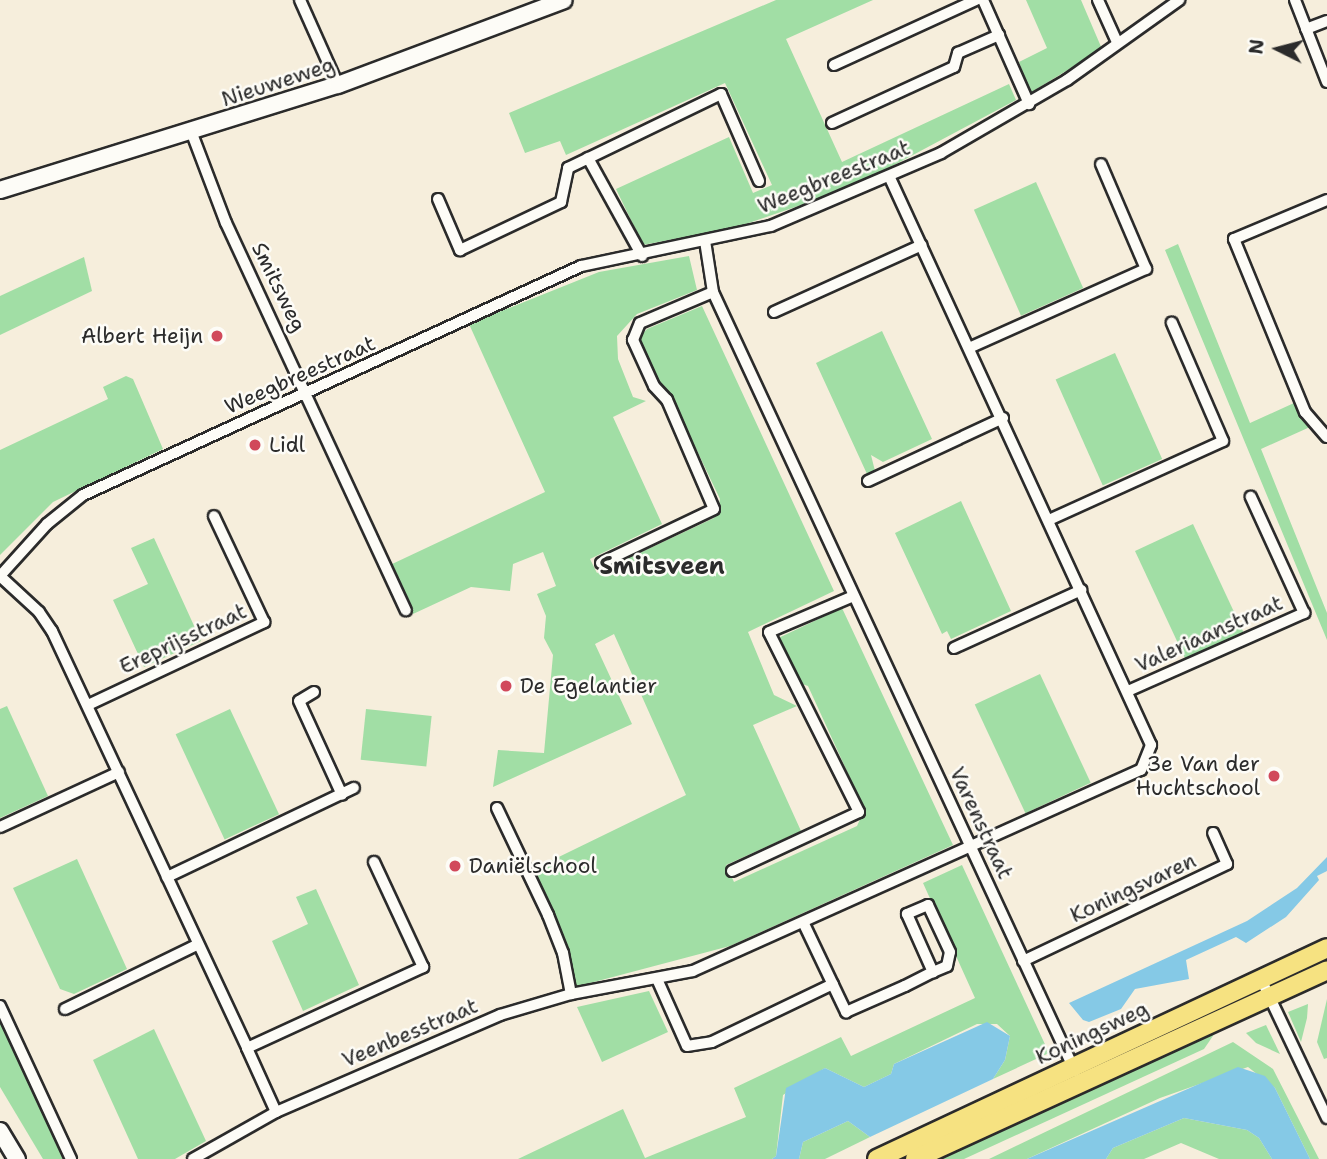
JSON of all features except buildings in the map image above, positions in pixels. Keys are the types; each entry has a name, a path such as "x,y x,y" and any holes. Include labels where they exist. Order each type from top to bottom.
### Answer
{"main road":[{"name":"Koningsweg","path":"877,1159 1327,948"},
{"name":"Koningsweg","path":"915,1159 1270,999 1327,970"}],"street":[{"path":"299,0 338,85"},
{"name":"Nieuweweg","path":"0,190 338,85 564,0"},
{"path":"834,65 976,0"},
{"path":"983,0 1029,104"},
{"path":"1098,0 1116,41"},
{"name":"Weegbreestraat","path":"0,576 47,524 83,495 308,394 581,266 642,256 771,226 889,176 1029,104 1116,41 1179,0"},
{"path":"1294,0 1327,82"},
{"path":"1306,29 1327,21"},
{"path":"832,123 954,67 958,53 999,35"},
{"name":"Weegbreestraat","path":"438,200 460,250 561,202 568,168 721,94 759,181"},
{"name":"Smitsweg","path":"191,131 226,223 308,394 406,610"},
{"path":"588,158 642,256"},
{"path":"969,348 1146,269 1101,164"},
{"name":"Valeriaanstraat","path":"889,176 1003,418 1151,745"},
{"path":"1327,200 1234,239 1305,412 1327,437"},
{"name":"Varenstraat","path":"705,242 713,292 851,597 1082,1084"},
{"path":"774,312 922,245"},
{"path":"601,563 714,509 667,400 654,386 633,340 640,323 713,292"},
{"path":"1049,520 1223,441 1172,323"},
{"path":"868,481 1003,418"},
{"name":"Valeriaanstraat","path":"1128,691 1304,614 1251,497"},
{"name":"Ereprijsstraat","path":"88,705 264,622 214,516"},
{"path":"0,576 39,612 88,705 276,1112"},
{"path":"954,648 1081,590"},
{"path":"732,872 859,812 769,632 851,597"},
{"path":"314,692 299,701 342,794"},
{"name":"Veenbesstraat","path":"193,1159 276,1112 500,1015 571,994 693,971 972,849 1140,770 1151,745"},
{"path":"0,827 119,772"},
{"path":"167,877 354,789"},
{"path":"497,808 548,915 563,953 571,994"},
{"name":"Koningsvaren","path":"1023,961 1227,864 1213,832"},
{"path":"247,1048 423,967 374,862"},
{"path":"804,923 846,1012 947,966 950,952 928,905 907,914 933,972"},
{"path":"65,1009 198,945"},
{"path":"657,979 687,1046 712,1042 832,984"},
{"path":"1261,979 1327,1118"},
{"path":"0,1006 71,1159"},
{"path":"0,1131 17,1159"}],"green space":[{"path":"776,0 873,0 786,39 842,162 1009,84 1016,100 853,187 737,227 643,245 616,189 729,137 753,193 772,185 725,83 566,155 560,141 525,153 509,113"},
{"path":"1026,0 1081,0 1102,49 1030,93 1019,62 1047,48"},
{"path":"1036,182 1083,288 1021,316 974,210"},
{"path":"1178,244 1250,423 1294,403 1310,427 1261,449 1327,613 1327,640 1165,250"},
{"path":"689,256 697,290 637,314 617,336 618,359 633,397 646,401 613,417 662,524 590,559 597,573 714,518 718,510 720,499 669,392 654,378 638,339 647,329 702,306 834,591 748,632 774,695 797,706 753,725 801,831 726,865 734,882 857,826 862,815 862,804 808,686 788,679 772,641 842,608 953,845 730,946 575,987 569,952 532,870 686,795 614,634 595,644 632,724 493,787 498,750 544,753 553,655 544,638 546,616 537,594 556,586 543,552 513,564 510,591 471,587 413,614 390,565 545,492 469,324 599,272"},
{"path":"84,257 92,291 0,335 0,296"},
{"path":"882,331 932,439 883,462 871,455 875,471 867,474 816,363"},
{"path":"1115,353 1162,459 1103,485 1056,379"},
{"path":"126,376 133,379 163,449 53,502 0,555 0,450 108,399 103,387"},
{"path":"961,501 1011,611 951,639 947,631 942,634 895,533"},
{"path":"1193,524 1244,633 1186,660 1135,551"},
{"path":"154,538 201,641 144,667 113,600 148,584 131,548"},
{"path":"1040,674 1091,783 1025,813 975,704"},
{"path":"7,706 48,796 0,818 0,709"},
{"path":"230,709 279,814 225,839 176,734"},
{"path":"366,709 432,716 426,767 361,760"},
{"path":"77,859 127,969 74,994 60,989 13,888"},
{"path":"962,865 1049,1053 993,1079 1005,1060 1010,1036 997,1024 977,1024 894,1064 891,1074 864,1087 825,1068 783,1095 776,1156 772,1159 518,1159 623,1109 645,1158 746,1117 734,1088 841,1037 851,1056 975,998 923,883"},
{"path":"316,889 359,985 303,1011 272,941 308,924 296,897"},
{"path":"649,991 668,1032 602,1062 577,1007"},
{"path":"1327,999 1327,1058 1324,1059 1317,1042"},
{"path":"1308,1004 1307,1018 1301,1042 1288,1012"},
{"path":"0,1020 63,1159 43,1159 0,1087"},
{"path":"1266,1025 1280,1054 1256,1043 1246,1033"},
{"path":"154,1029 206,1141 175,1159 138,1159 93,1060"},
{"path":"1217,1030 1204,1049 964,1159 928,1159"},
{"path":"1233,1042 1273,1069 1319,1159 1310,1159 1275,1088 1248,1067 1160,1098 1027,1159 989,1159"},
{"path":"1184,1118 1247,1130 1259,1138 1272,1159 1219,1159 1181,1143 1144,1159 1106,1159 1113,1148"},
{"path":"848,1121 870,1137 825,1159 799,1159 803,1142"}],"water":[{"path":"1327,857 1327,871 1317,876 1319,880 1286,917 1246,943 1236,937 1186,960 1189,979 1135,989 1121,1009 1089,1022 1083,1020 1069,1003 1247,921 1297,888"},
{"path":"987,1022 1010,1036 1005,1060 993,1079 870,1137 848,1121 803,1142 799,1159 772,1159 776,1156 786,1088 825,1068 864,1087 891,1074 894,1064"},
{"path":"1238,1067 1265,1076 1275,1088 1310,1159 1272,1159 1259,1138 1247,1130 1184,1118 1113,1148 1106,1159 1027,1159"}],"place":[{"name":"Albert Heijn","path":"217,336"},
{"name":"Lidl","path":"255,445"},
{"name":"De Egelantier","path":"506,686"},
{"name":"3e Van der Huchtschool","path":"1274,776"},
{"name":"Daniëlschool","path":"455,866"}],"district":[{"name":"Smitsveen","path":"662,567"}]}
